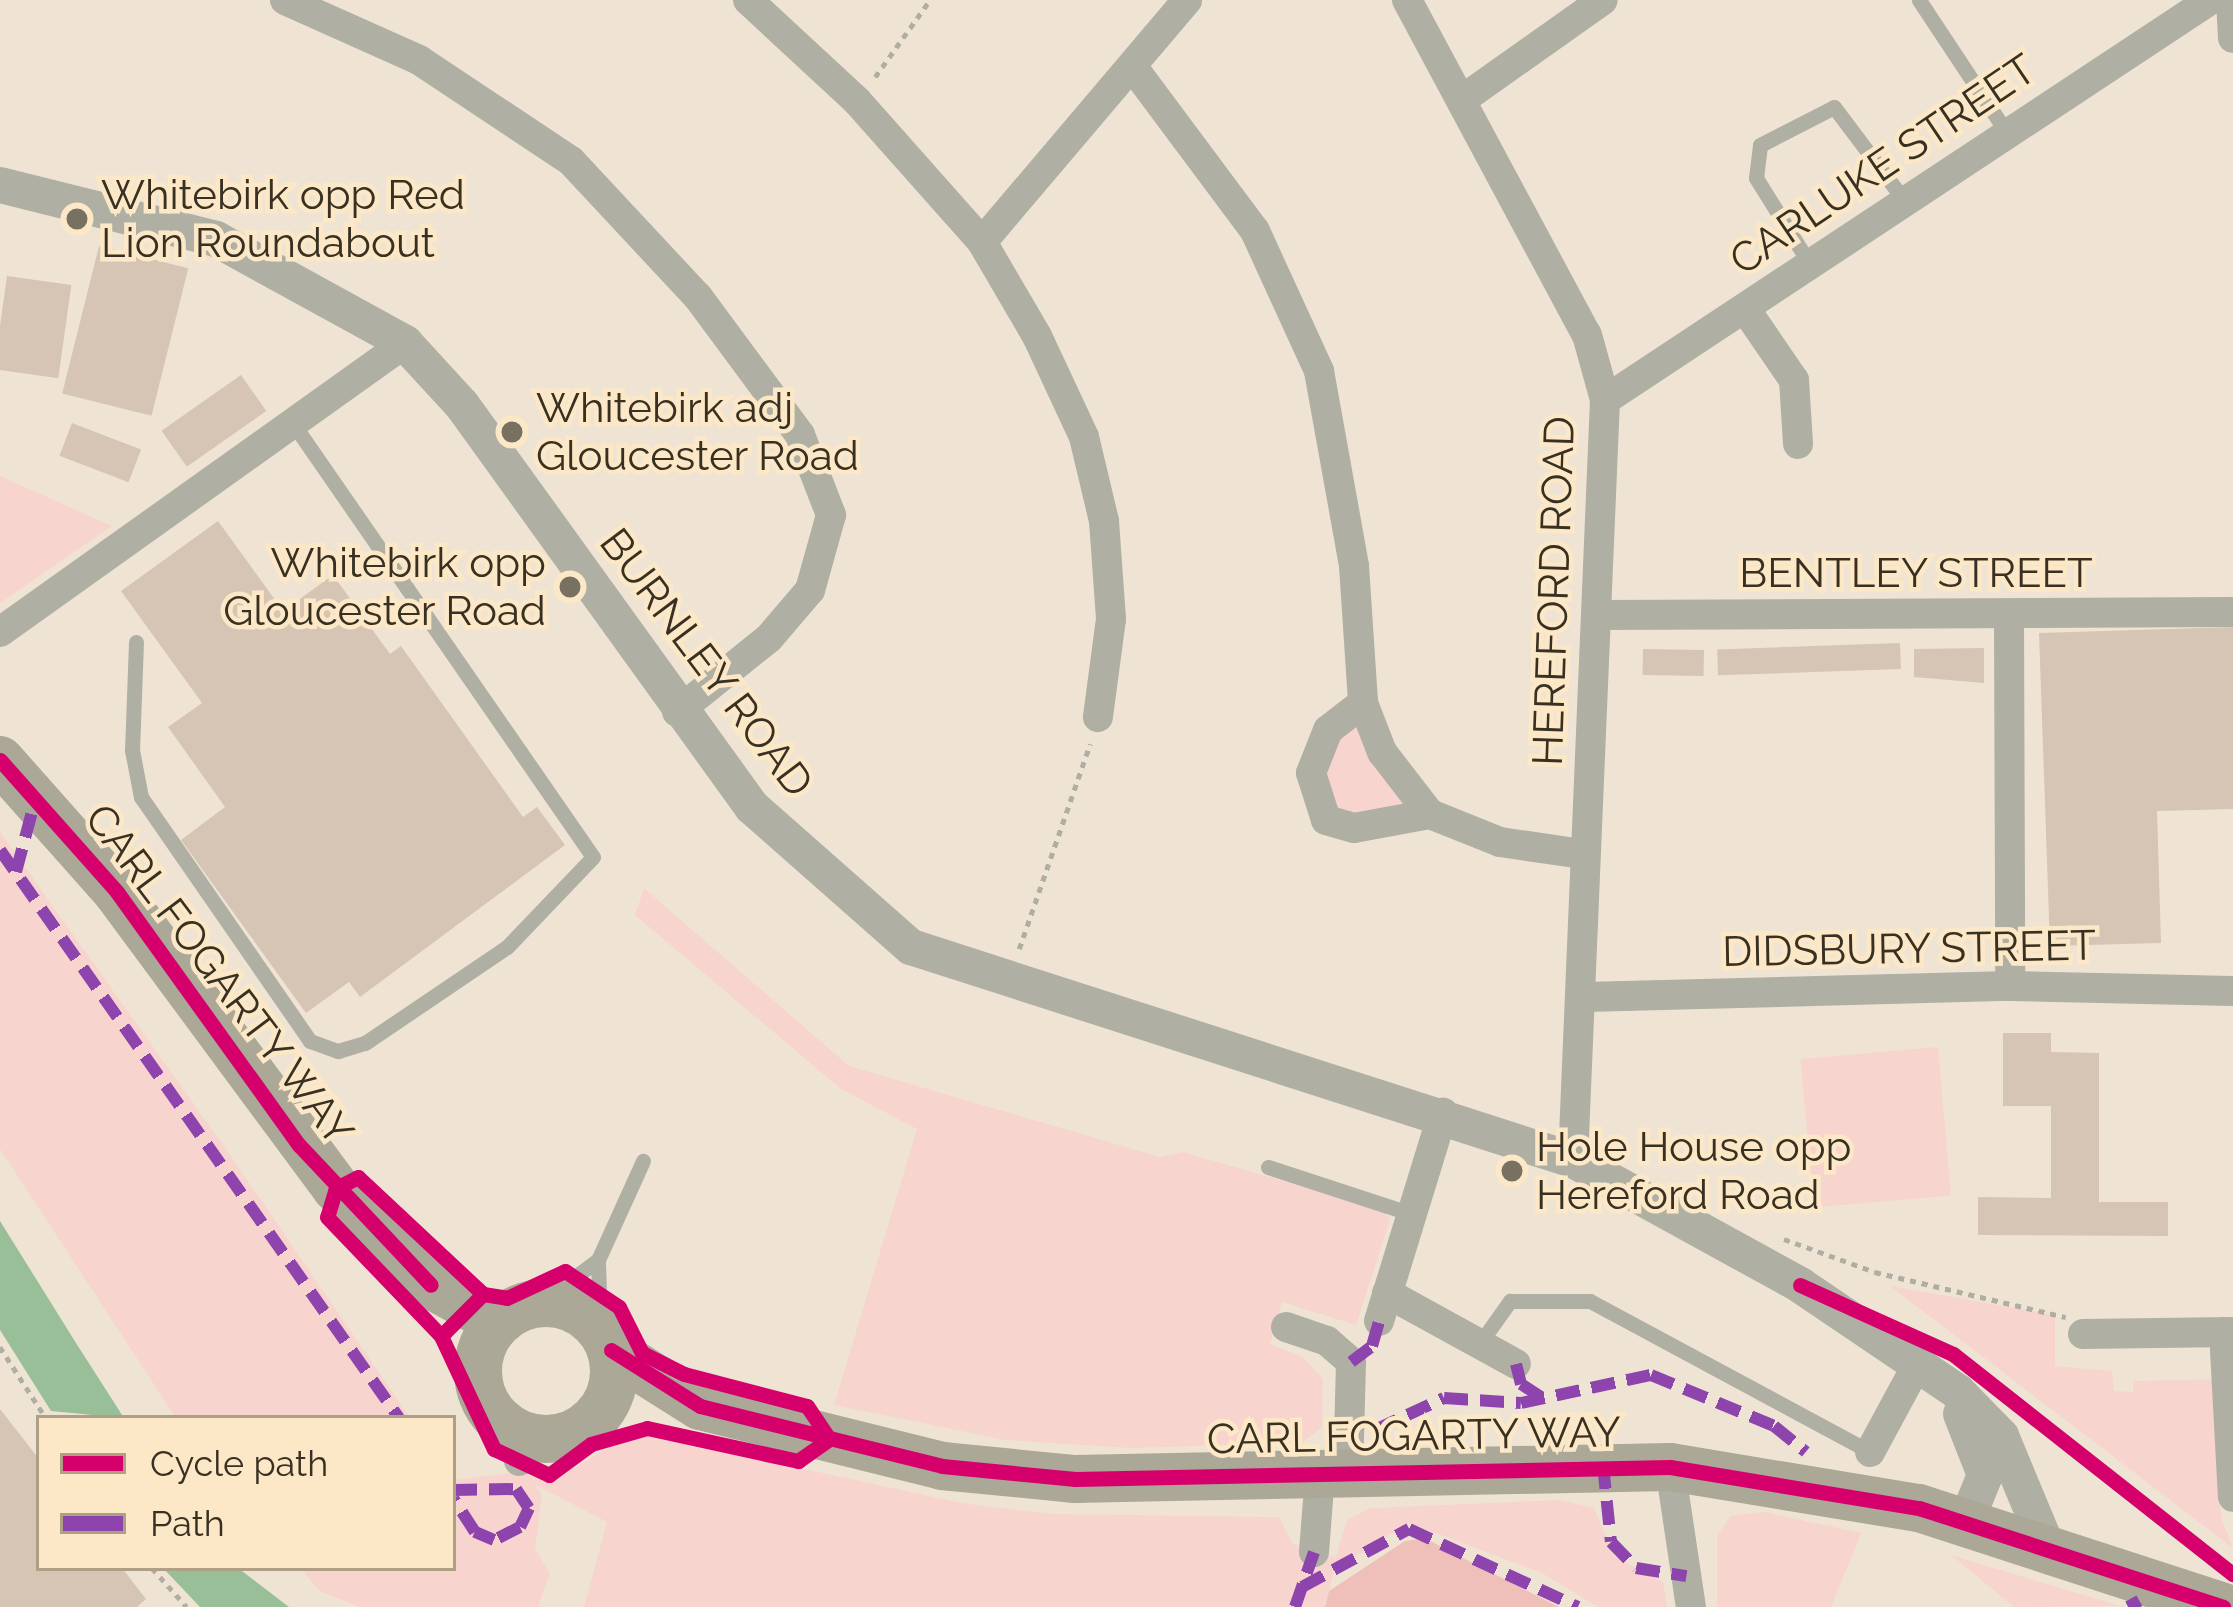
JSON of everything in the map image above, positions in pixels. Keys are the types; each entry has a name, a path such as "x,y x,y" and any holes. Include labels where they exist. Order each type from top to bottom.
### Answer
{"highway":[{"name":"CARL FOGARTY WAY","path":"0,760 117,892 299,1145 431,1285 506,1329"},
{"path":"584,1314 606,1340 614,1372 599,1414 563,1437 524,1449 487,1405 506,1329 584,1314"},
{"name":"CARL FOGARTY WAY","path":"606,1340 700,1406"},
{"name":"CARL FOGARTY WAY","path":"599,1414 700,1406 942,1466 1075,1479 1670,1467 1966,1522 2046,1544 2223,1607"}],"street":[{"path":"284,0 419,60 571,161 698,297 800,435 831,515 810,590 770,638 677,712"},
{"path":"748,0 857,101 982,242 1084,436 1104,521 1111,619 1098,717"},
{"path":"982,242 1135,70 1187,0"},
{"name":"HEREFORD ROAD","path":"1407,0 1587,335 1605,400 1600,614 1582,854 1585,997 1573,1160"},
{"path":"1463,100 1603,0"},
{"name":"CARLUKE STREET","path":"1605,400 1746,310 2005,130 2210,0"},
{"path":"2231,0 2233,38"},
{"path":"1135,70 1255,230 1319,371 1354,566 1363,703 1382,752 1430,814 1501,842 1582,854"},
{"name":"BURNLEY ROAD","path":"0,185 215,239 404,343 462,405 677,712 817,873 911,947 1006,982 1443,1113 1573,1160 1799,1286 1917,1365 2001,1436 2046,1544"},
{"path":"1746,310 1794,380 1798,444"},
{"path":"0,632 404,343"},
{"name":"BENTLEY STREET","path":"1600,614 2009,618 2233,612"},
{"path":"2009,618 2010,986"},
{"path":"1363,703 1328,730 1311,772 1326,820 1354,828 1430,814"},
{"name":"DIDSBURY STREET","path":"1585,997 2010,986 2233,992"},
{"path":"1443,1113 1383,1307 1480,1343 1516,1364"},
{"path":"1286,1327 1327,1341 1351,1362 1334,1473 1314,1552"},
{"path":"2083,1334 2228,1332 2233,1497"},
{"path":"1870,1452 1917,1365"},
{"name":"BURNLEY ROAD","path":"1917,1365 1982,1449 1984,1475 1966,1522"},
{"path":"1670,1467 1691,1607"}],"lane":[{"path":"1919,0 2005,130"},
{"path":"1810,266 1756,178 1760,146 1834,107 1904,200"},
{"path":"136,642 132,750 141,797 310,1041 338,1052 365,1043 506,947 593,857 292,422"},
{"path":"506,1329 598,1260 643,1161"},
{"path":"1268,1167 1412,1214"},
{"path":"598,1260 606,1340"},
{"name":"BURNLEY ROAD","path":"1799,1286 1953,1354 2233,1574"},
{"path":"1480,1343 1510,1301 1589,1301 1870,1452"}],"path":[{"path":"857,101 930,0"},
{"path":"1006,982 1098,717"},
{"path":"1771,1234 1875,1272 2059,1310 2083,1334"},
{"path":"0,1347 44,1415"},
{"path":"155,1571 185,1606"}],"shaded area":[{"path":"0,476 112,526 0,603"},
{"path":"1363,703 1430,814 1358,827 1316,802 1328,730"},
{"path":"0,832 408,1415 174,1415 0,1149"},
{"path":"644,888 849,1066 1160,1157 1183,1152 1383,1210 1390,1220 1356,1325 1282,1302 1270,1344 1304,1358 1323,1379 1322,1427 1302,1443 1130,1448 1005,1440 834,1405 917,1129 841,1089 635,915"},
{"path":"1938,1047 1951,1195 1814,1207 1801,1059"},
{"path":"0,1221 122,1415 51,1411 0,1330"},
{"path":"1890,1286 2055,1315 2055,1366 2112,1371 2114,1391 2133,1392 2133,1381 2216,1379 2221,1517 2233,1548"},
{"path":"648,1435 961,1503 1052,1514 1279,1517 1292,1543 1336,1557 1347,1520 1370,1508 1560,1500 1594,1508 1614,1556 1663,1582 1667,1607 1598,1607 1542,1573 1409,1523 1334,1570 1325,1607 584,1607 607,1522 534,1484 542,1495 535,1549 550,1573 538,1607 360,1607 320,1591 303,1571 456,1571 456,1480 521,1472 549,1484 611,1445"},
{"path":"1764,1512 1861,1533 1831,1607 1717,1607 1717,1535 1731,1516"},
{"path":"1425,1538 1559,1607 1325,1607 1329,1591 1405,1541"},
{"path":"1951,1555 2120,1606 2014,1607"},
{"path":"166,1571 242,1571 289,1607 200,1607"}],"building":[{"path":"99,246 188,268 151,416 62,393"},
{"path":"7,276 71,285 58,378 0,370"},
{"path":"241,375 266,411 187,467 162,431"},
{"path":"72,423 141,450 129,482 59,456"},
{"path":"218,521 283,611 333,575 390,654 401,646 523,817 537,807 565,845 360,997 349,982 306,1013 181,840 225,807 168,727 202,703 121,591"},
{"path":"2233,627 2233,809 2157,811 2161,943 2050,946 2039,633"},
{"path":"1900,643 1901,669 1718,675 1717,649"},
{"path":"1984,648 1984,683 1914,677 1914,649"},
{"path":"1643,649 1704,650 1704,676 1643,675"},
{"path":"2003,1033 2051,1033 2051,1052 2099,1053 2099,1202 2168,1202 2168,1236 1978,1235 1978,1197 2051,1198 2051,1106 2003,1106"},
{"path":"0,1409 36,1455 36,1571 124,1571 146,1599 137,1607 0,1607"}],"marked path":[{"path":"16,872 36,797"},
{"path":"0,850 397,1415"},
{"path":"1351,1362 1372,1346 1379,1321"},
{"path":"1516,1364 1521,1384 1544,1399"},
{"path":"1375,1430 1444,1398 1521,1403 1651,1375 1774,1426 1806,1452"},
{"path":"1603,1465 1611,1542 1636,1568 1686,1576"},
{"path":"456,1490 516,1489 529,1508 520,1527 494,1540 475,1532 456,1503"},
{"path":"1302,1587 1409,1529 1578,1607"},
{"path":"1295,1607 1314,1552"},
{"path":"2128,1607 2139,1601"}],"cycle path":[{"path":"0,760 117,892 299,1145 431,1285"},
{"path":"483,1294 358,1177 336,1188 327,1217 441,1336 494,1449 549,1475 591,1444 647,1428 798,1461 829,1439"},
{"path":"441,1336 483,1294 507,1298 565,1271 619,1307 642,1353 684,1374 807,1406 829,1439"},
{"path":"1800,1285 1953,1354 2233,1574"},
{"path":"611,1350 700,1406 942,1466 1075,1479 1670,1467 1919,1508 2223,1607"}],"place":[{"name":"Whitebirk opp Red Lion Roundabout","path":"77,219"},
{"name":"Whitebirk adj Gloucester Road","path":"512,432"},
{"name":"Whitebirk opp Gloucester Road","path":"570,587"},
{"name":"Hole House opp Hereford Road","path":"1512,1171"}]}
